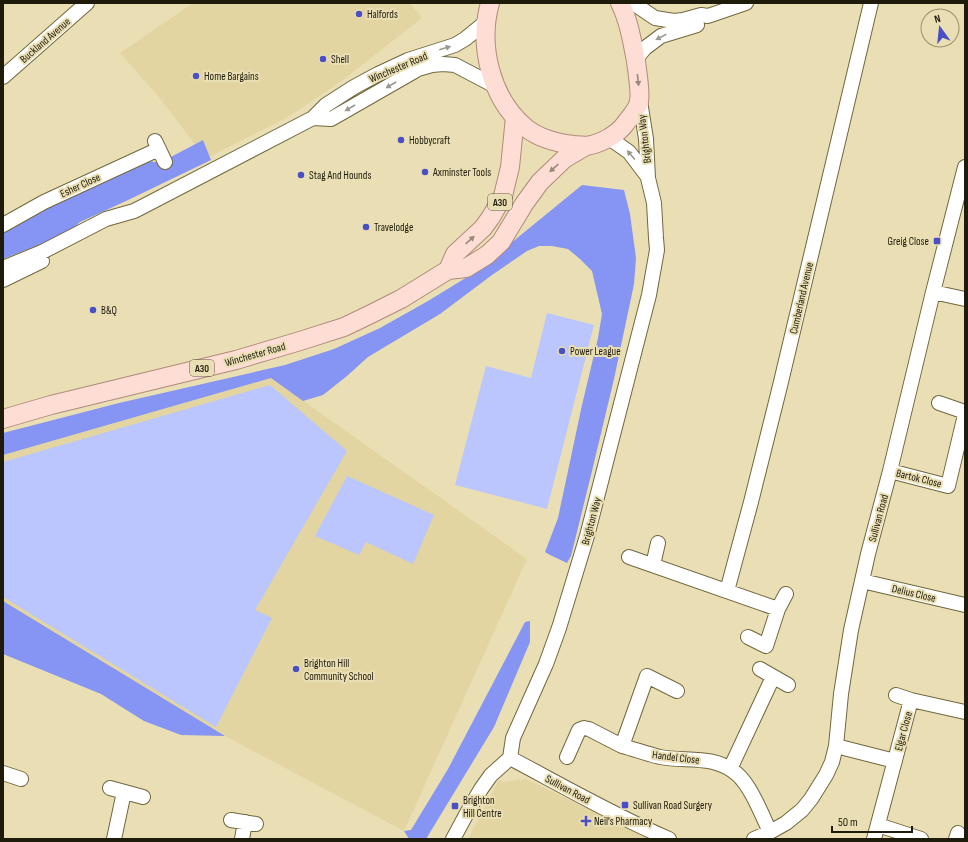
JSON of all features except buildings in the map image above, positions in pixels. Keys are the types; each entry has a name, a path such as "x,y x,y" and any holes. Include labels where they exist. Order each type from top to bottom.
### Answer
{"main road":[{"name":"A30","path":"490,3 486,22 486,48 489,67 495,86 504,101 515,117 527,128 542,137 564,144 586,146 609,138 621,129 632,115 640,101"},
{"path":"620,3 630,31 639,82 640,101"},
{"name":"A30","path":"448,270 455,254 483,228 504,196 510,167 515,117"},
{"name":"Winchester Road","path":"3,419 51,405 236,360 344,327 401,299 448,270 466,268 487,254 501,242 524,204 540,182 564,159 586,146"}],"street":[{"name":"Buckland Avenue","path":"3,77 87,3"},
{"path":"634,3 655,18 666,20 683,20 708,16 746,3"},
{"name":"Cumberland Avenue","path":"727,591 782,378 871,3"},
{"path":"635,60 646,48 661,36 703,22 708,16"},
{"name":"Winchester Road","path":"3,280 111,228 134,211 313,118 326,105 351,88 408,60 455,45 486,22"},
{"name":"Winchester Road","path":"331,119 418,69 432,65 455,65 495,86"},
{"path":"351,88 369,97"},
{"path":"313,118 331,119 338,96"},
{"name":"Brighton Way","path":"510,758 513,738 546,664 576,575 649,295 657,250 654,203 648,178 646,139 640,101"},
{"name":"Brighton Way","path":"609,138 630,152 648,178"},
{"name":"Esher Close","path":"3,225 44,202 160,150"},
{"name":"Sullivan Road","path":"754,839 786,823 802,810 811,799 826,775 832,762 836,746 841,694 851,630 871,542 890,471 933,292 963,182 965,167"},
{"name":"Winchester Road","path":"3,268 42,252 106,219 134,211"},
{"path":"933,292 965,299"},
{"name":"Bartok Close","path":"890,471 954,486 965,414 939,403"},
{"path":"653,565 658,544"},
{"path":"628,556 778,609"},
{"name":"Delius Close","path":"862,581 965,606"},
{"path":"748,637 766,646 778,609 786,594"},
{"path":"760,669 788,685"},
{"path":"622,746 647,676 677,691"},
{"path":"730,769 773,677"},
{"name":"Elgar Close","path":"896,695 911,700 965,712"},
{"name":"Elgar Close","path":"874,839 911,700"},
{"name":"Handel Close","path":"567,757 579,730 590,729 622,746 661,757 710,760 719,763 738,775 752,794 770,832"},
{"name":"Elgar Close","path":"836,746 895,761"},
{"path":"453,839 481,789 491,775 510,758"},
{"name":"Sullivan Road","path":"510,758 589,800 669,839"},
{"path":"4,776 21,779"},
{"path":"110,788 143,797"},
{"path":"114,839 124,792"},
{"path":"242,839 244,822"},
{"path":"878,825 921,839"}],"shaded area":[{"path":"193,3 410,3 422,18 343,80 290,116 203,160 194,143 158,96 120,53"},
{"path":"203,140 211,160 80,222 73,229 3,259 3,229 61,199 148,161 162,163"},
{"path":"582,185 624,190 630,214 636,258 634,284 614,379 571,556 567,563 545,552 558,518 602,314 592,271 568,249 552,246 539,246 527,251 440,314 368,357 323,395 303,401 271,378 3,455 3,433 119,403 285,365 334,349 380,328 477,271"},
{"path":"547,313 594,325 547,509 455,485 486,366 531,378"},
{"name":"Brighton Hill Community School","path":"271,378 527,559 404,831 225,736 3,601 3,455"},
{"path":"270,385 347,451 255,610 272,618 216,727 3,597 3,462"},
{"path":"347,476 434,515 413,564 366,542 359,555 315,536"},
{"path":"3,601 225,736 181,735 144,721 101,694 3,654"},
{"path":"530,621 530,642 494,727 426,839 409,839 404,831 411,830 448,769 525,622"},
{"name":"Brighton Hill Centre","path":"526,779 656,839 468,839 499,780 503,782"}],"place":[{"name":"Halfords","path":"359,14"},
{"name":"Shell","path":"323,59"},
{"name":"Home Bargains","path":"196,76"},
{"name":"Hobbycraft","path":"401,140"},
{"name":"Axminster Tools","path":"425,172"},
{"name":"Stag And Hounds","path":"301,175"},
{"name":"Travelodge","path":"366,227"},
{"name":"Greig Close","path":"937,241"},
{"name":"B&Q","path":"93,310"},
{"name":"Power League","path":"562,351"},
{"name":"Brighton Hill Community School","path":"296,669"},
{"name":"Sullivan Road Surgery","path":"625,805"},
{"name":"Brighton Hill Centre","path":"455,806"},
{"name":"Neil's Pharmacy","path":"586,821"}]}
